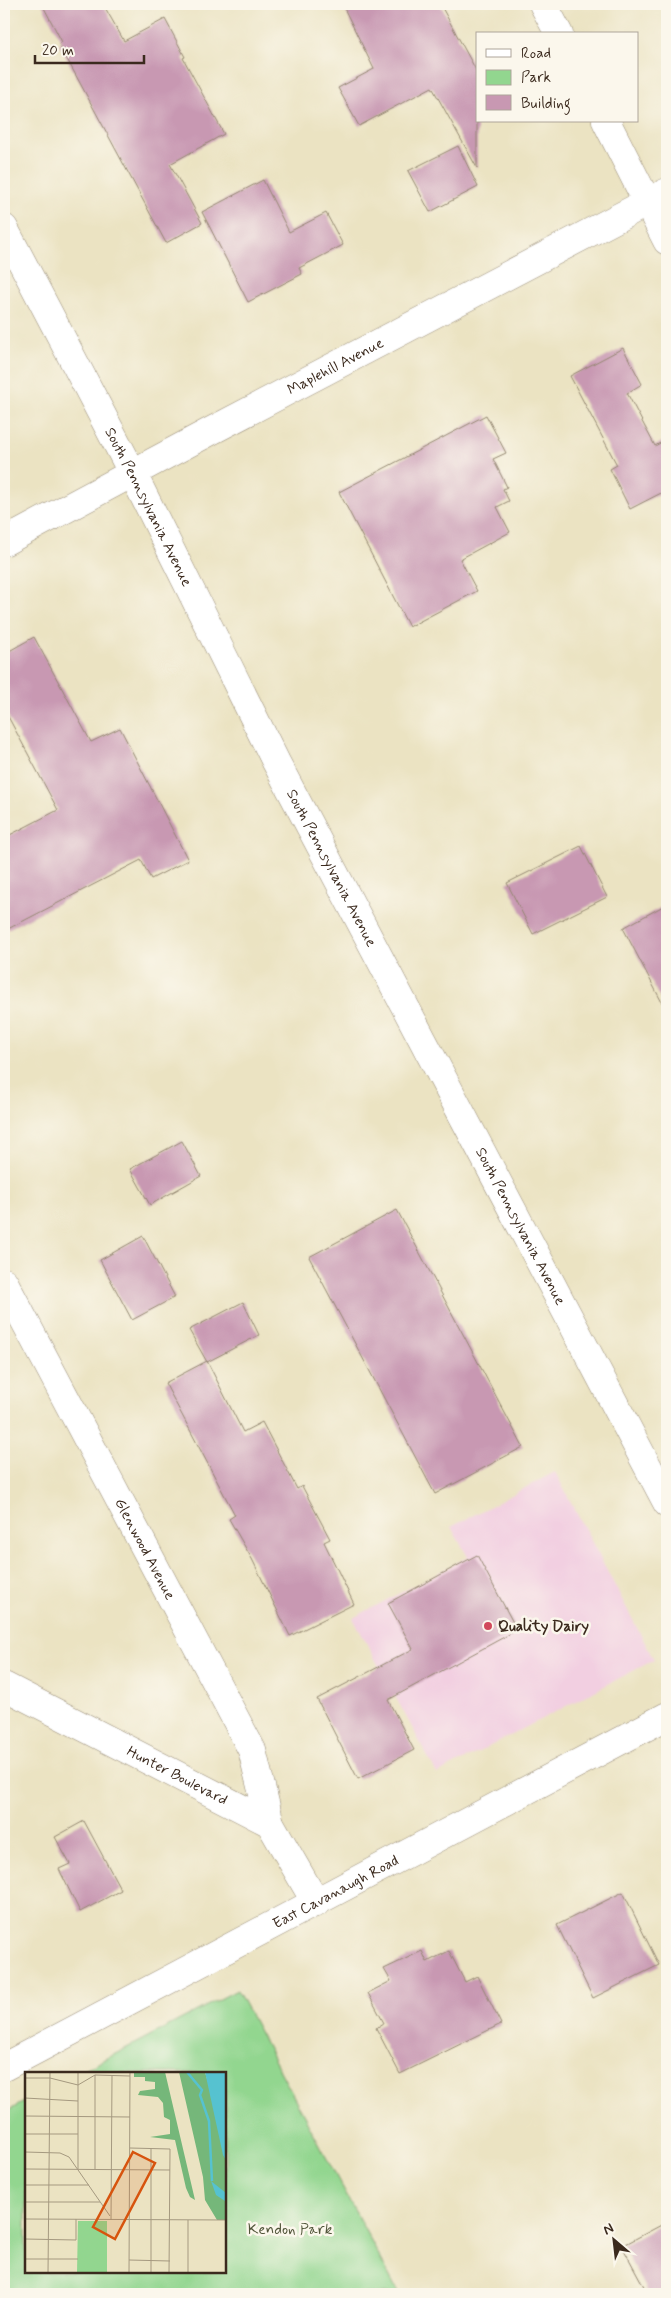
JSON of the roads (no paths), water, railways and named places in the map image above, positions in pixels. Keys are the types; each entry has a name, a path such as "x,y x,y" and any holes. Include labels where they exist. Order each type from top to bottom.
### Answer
{"street":[{"path":"544,4 558,32"},
{"path":"607,122 657,197 667,241"},
{"name":"Maplehill Avenue","path":"4,542 657,197"},
{"name":"South Pennsylvania Avenue","path":"4,228 133,474 276,762 667,1503"},
{"name":"Glenwood Avenue","path":"4,1282 252,1750 270,1823"},
{"name":"Hunter Boulevard","path":"4,1686 270,1823"},
{"name":"East Cavanaugh Road","path":"4,2067 667,1716"},
{"path":"270,1823 316,1902"}],"place":[{"name":"Quality Dairy","path":"488,1626"}],"park label":[{"name":"Kendon Park","path":"290,2229"}]}
